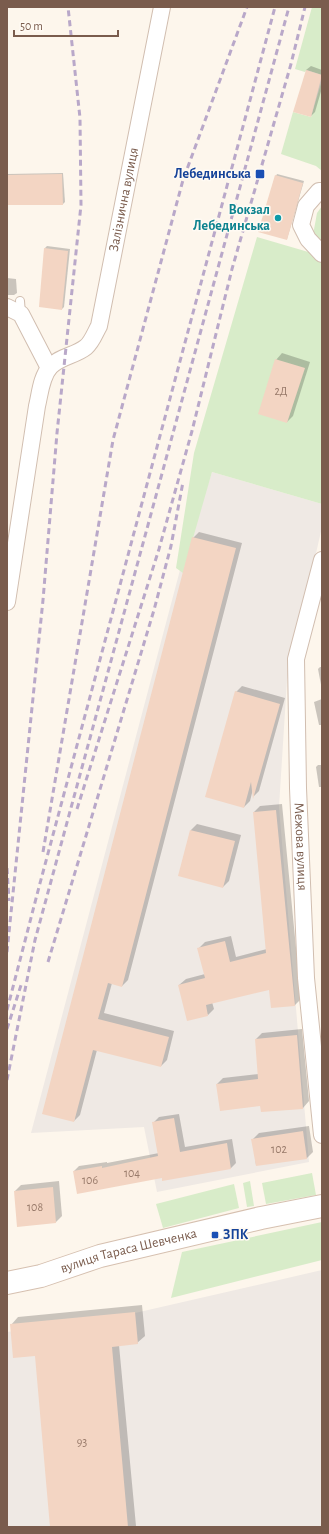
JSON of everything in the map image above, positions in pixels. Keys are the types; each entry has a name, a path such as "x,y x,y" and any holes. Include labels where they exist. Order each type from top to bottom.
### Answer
{"street":[{"name":"Залізнична вулиця","path":"49,368 59,360 86,347 99,326 162,7"},
{"path":"322,191 306,206 301,226 308,240 322,254"},
{"path":"7,602 37,406 44,379 49,368 16,307"},
{"name":"Межова вулиця","path":"322,560 296,659 298,788 306,978 322,1135"},
{"name":"вулиця Тараса Шевченка","path":"7,1283 41,1276 100,1256 260,1218 322,1206"}],"shaded area":[{"path":"212,472 322,504 322,527 287,680 279,807 309,1162 157,1192 144,1127 31,1133 180,570"},
{"path":"322,1270 322,1527 7,1527 7,1332 135,1313"}],"green space":[{"path":"312,7 322,7 322,75 307,70 305,72 295,69"},
{"path":"322,80 322,171 316,166 281,154 293,112 311,117"},
{"path":"322,206 322,251 313,235 317,213"},
{"path":"257,237 322,256 322,504 212,472 183,573 176,568 194,453"},
{"path":"312,1173 316,1195 266,1204 262,1183"},
{"path":"250,1181 254,1206 247,1207 243,1183"},
{"path":"234,1184 239,1208 163,1228 156,1204"},
{"path":"322,1222 322,1260 171,1298 182,1252"}],"building":[{"path":"306,70 322,75 311,117 293,112"},
{"path":"62,174 63,205 7,205 7,175"},
{"name":"Вокзал Лебединська","path":"275,175 303,183 287,240 258,232"},
{"path":"44,248 68,251 62,310 39,307"},
{"path":"275,359 305,368 287,423 258,414"},
{"path":"192,537 236,548 122,987 108,983 98,1019 169,1037 161,1067 93,1050 74,1122 42,1114"},
{"path":"235,691 280,704 253,799 251,782 244,808 205,797"},
{"path":"276,810 295,1006 271,1008 269,990 206,1005 208,1016 187,1021 178,985 205,978 197,948 225,941 230,962 266,953 253,812"},
{"path":"190,830 235,841 223,888 178,876"},
{"path":"297,1035 303,1109 261,1112 260,1106 220,1111 216,1084 258,1079 255,1039"},
{"path":"174,1118 180,1152 227,1143 231,1169 162,1181 162,1178 77,1194 73,1171 102,1166 102,1168 158,1156 152,1122"},
{"path":"303,1131 307,1159 256,1166 251,1139"},
{"path":"53,1187 56,1223 17,1227 14,1191"},
{"path":"135,1312 138,1344 112,1347 128,1527 50,1527 35,1356 13,1358 10,1324"}],"railway":[{"path":"7,952 43,600 57,433 81,205 80,118 68,7"},
{"path":"43,852 113,440 183,180 247,7"},
{"path":"7,1010 275,7"},
{"path":"7,1080 35,940 289,7"},
{"path":"77,809 159,549 192,431 232,269 291,64 305,7"},
{"path":"48,962 154,610 171,546 183,482"},
{"path":"7,868 9,901"},
{"path":"7,1029 22,982"}],"place":[{"name":"Лебединська","path":"260,174"},
{"name":"Вокзал Лебединська","path":"278,218"},
{"name":"ЗПК","path":"215,1235"}]}
